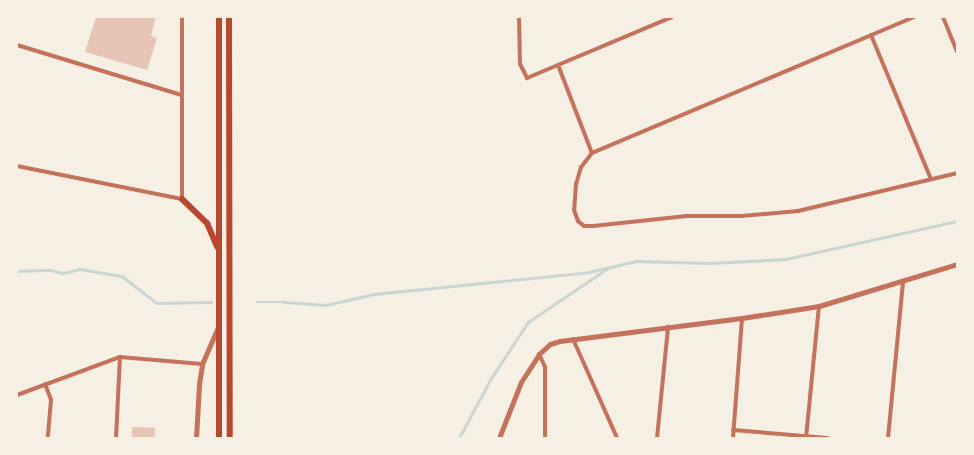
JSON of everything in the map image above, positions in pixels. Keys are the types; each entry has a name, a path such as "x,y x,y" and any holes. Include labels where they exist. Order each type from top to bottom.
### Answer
{"main road":[{"path":"219,17 219,438"},
{"path":"230,17 230,438"},
{"path":"182,200 207,223 219,254"}],"street":[{"path":"17,166 182,200 182,17"},
{"path":"518,17 520,64 527,78 672,17"},
{"path":"914,17 592,153 581,167 576,184 574,210 578,222 584,226 686,216 740,216 798,211 957,173"},
{"path":"943,17 957,51"},
{"path":"871,35 932,179"},
{"path":"17,45 182,95"},
{"path":"558,65 592,153"},
{"path":"499,438 521,382 539,354 550,344 573,339 742,318 819,306 957,264"},
{"path":"888,438 903,281"},
{"path":"806,437 819,306"},
{"path":"733,438 742,318"},
{"path":"196,438 197,399 202,364 219,325"},
{"path":"657,438 668,327"},
{"path":"573,339 617,438"},
{"path":"539,354 545,366 545,438"},
{"path":"17,395 120,358 202,364"},
{"path":"116,438 120,358"},
{"path":"45,384 51,400 48,438"},
{"path":"734,430 828,438"}],"building":[{"path":"96,17 156,17 151,36 157,38 147,70 85,52"},
{"path":"132,427 155,428 155,438 132,438"}],"waterway":[{"path":"257,302 326,305 374,294 589,272 636,261 710,263 786,259 957,221"},
{"path":"459,438 490,380 528,322 608,268"},
{"path":"17,271 50,270 63,273 80,269 122,276 157,303 211,302"}]}
